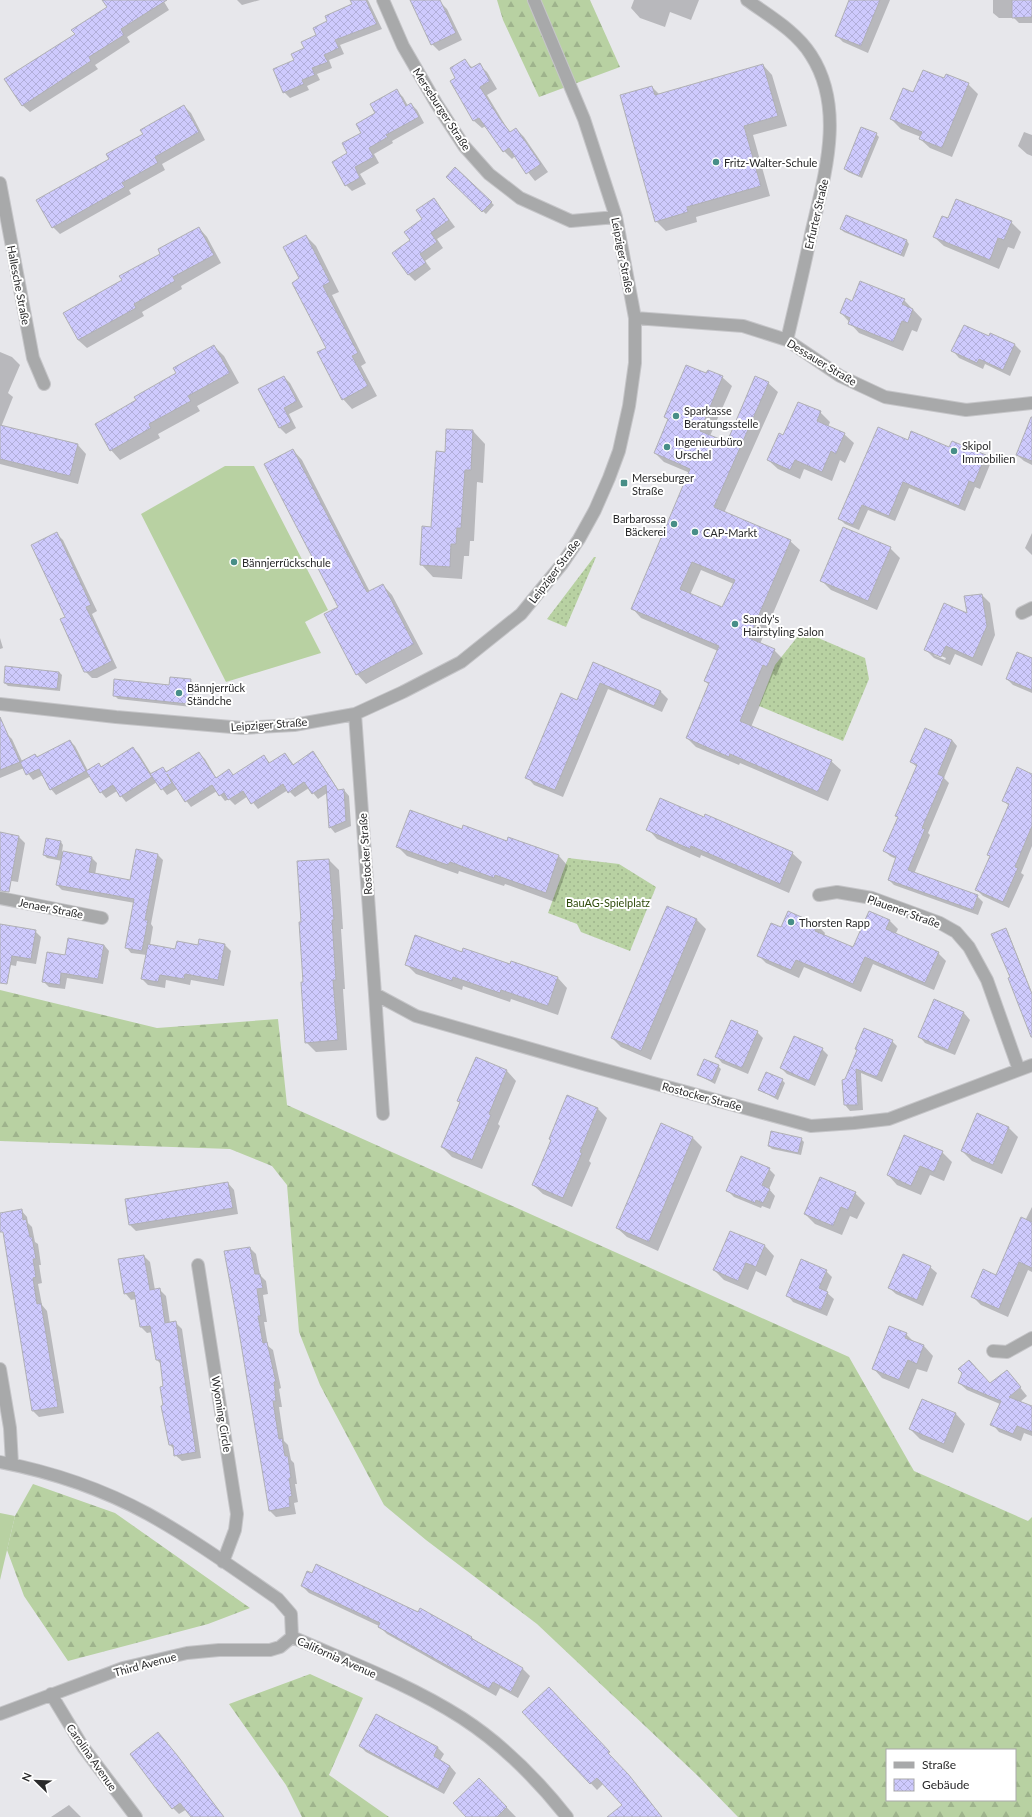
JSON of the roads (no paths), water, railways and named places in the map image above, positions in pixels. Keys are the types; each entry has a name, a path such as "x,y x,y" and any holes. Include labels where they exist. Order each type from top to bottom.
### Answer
{"street":[{"name":"Merseburger Straße","path":"383,0 403,46 436,103 464,146 489,174 520,198 571,221 616,217"},
{"name":"Leipziger Straße","path":"0,704 146,720 243,728 294,725 355,714 403,692 461,662 521,614 562,564 579,539 595,510 619,451 629,406 634,363 635,318 630,282 616,217 584,119 534,0"},
{"name":"Erfurter Straße","path":"747,0 789,30 811,54 822,77 830,115 829,155 787,340"},
{"name":"Hallesche Straße","path":"0,183 33,358 44,384"},
{"name":"Dessauer Straße","path":"635,318 743,326 787,340 840,376 885,397 966,410 1032,403"},
{"name":"Rostocker Straße","path":"355,714 383,1114"},
{"name":"Plauener Straße","path":"819,895 837,892 872,898 940,923 956,932 969,947 987,980 1019,1070"},
{"name":"Jenaer Straße","path":"0,898 102,918"},
{"name":"Rostocker Straße","path":"375,994 416,1016 811,1126 854,1124 889,1119 1032,1065"},
{"name":"Wyoming Circle","path":"198,1265 237,1514 235,1530 223,1562"},
{"path":"993,1351 1007,1352 1032,1338"},
{"path":"0,1369 10,1428 12,1464"},
{"name":"California Avenue","path":"0,1462 74,1481 109,1495 149,1514 278,1599 286,1606 291,1614 292,1637 404,1686 462,1718 512,1757 537,1781 568,1817"},
{"name":"Third Avenue","path":"0,1714 123,1668 187,1653 219,1650 270,1650 280,1647 292,1637"},
{"name":"Carolina Avenue","path":"51,1694 83,1747 136,1817"}],"place":[{"name":"Fritz-Walter-Schule","path":"716,162"},
{"name":"Sparkasse Beratungsstelle","path":"676,416"},
{"name":"Ingenieurbüro Urschel","path":"667,447"},
{"name":"Skipol Immobilien","path":"954,451"},
{"name":"Merseburger Straße","path":"624,483"},
{"name":"Barbarossa Bäckerei","path":"674,524"},
{"name":"CAP-Markt","path":"695,532"},
{"name":"Bännjerrückschule","path":"234,562"},
{"name":"Sandy's Hairstyling Salon","path":"735,624"},
{"name":"Bännjerrück Ständche","path":"179,693"},
{"name":"Thorsten Rapp","path":"791,922"}],"park label":[{"name":"BauAG-Spielplatz","path":"608,902"}]}
